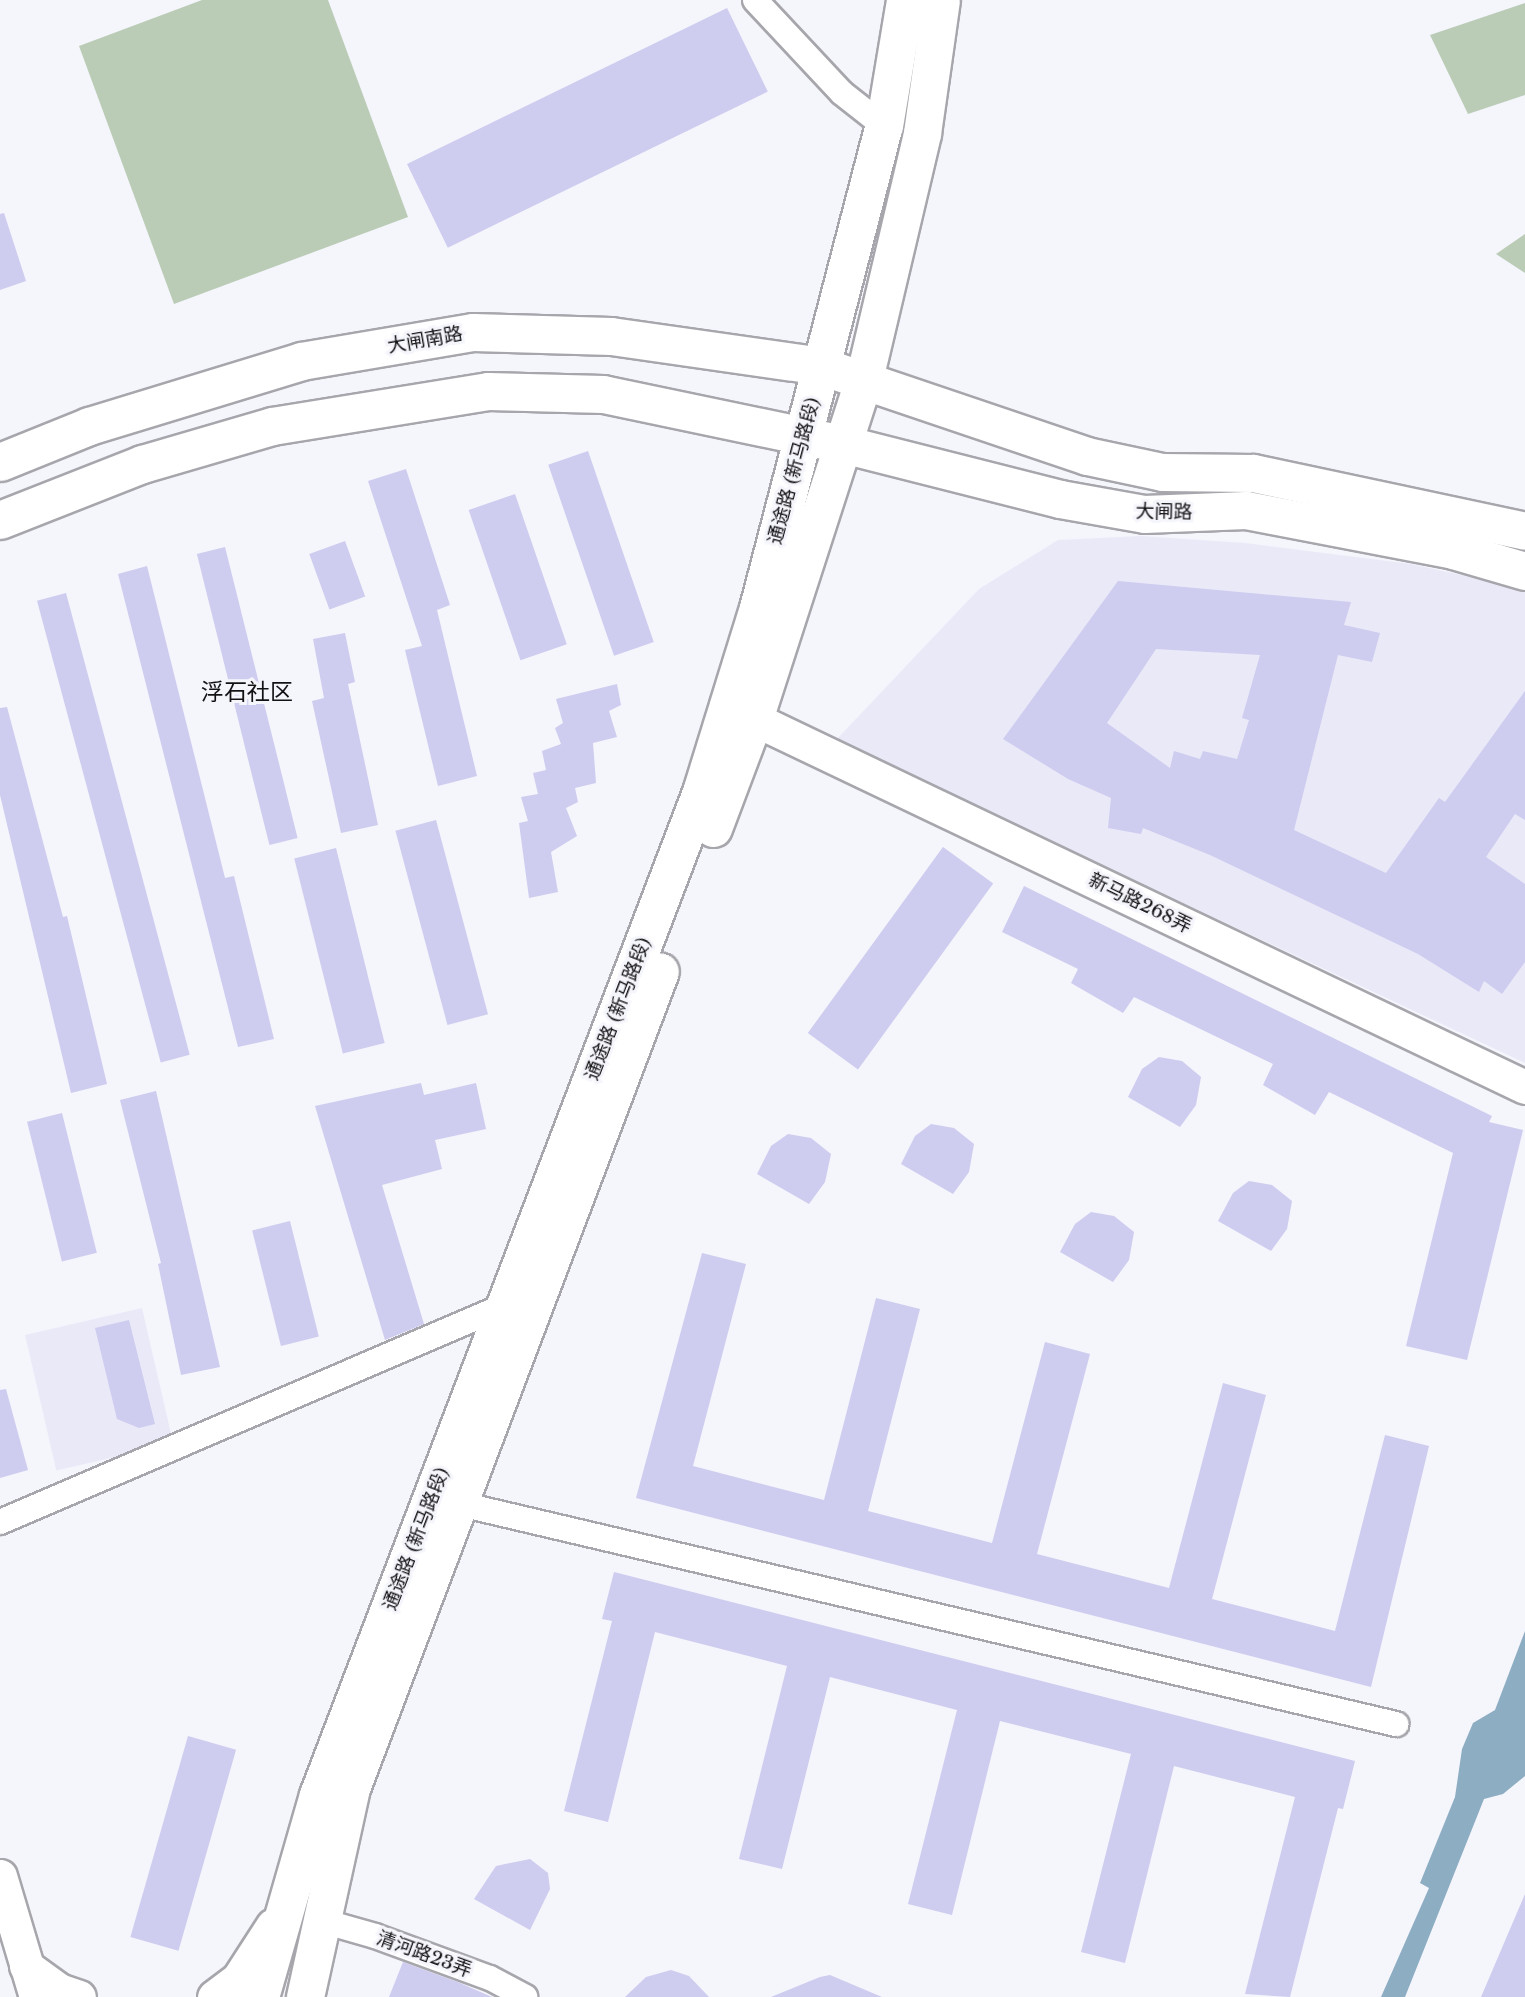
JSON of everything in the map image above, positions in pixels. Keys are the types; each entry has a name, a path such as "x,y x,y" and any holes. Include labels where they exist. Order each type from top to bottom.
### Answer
{"main road":[{"name":"通途路 (新马路段)","path":"260,1997 281,1911 318,1795 701,792 804,437 884,126 905,0"},
{"name":"通途路 (新马路段)","path":"305,1997 319,1920 351,1788 754,719 864,379 922,133 941,0"},
{"name":"大闸南路","path":"0,462 89,426 301,361 473,332 611,336 821,366 864,379"},
{"name":"大闸路","path":"864,379 1087,456 1162,472 1253,473 1525,531"},
{"path":"0,520 142,464 272,426 488,391 603,394 804,437"},
{"name":"大闸路","path":"804,437 843,444 1060,499 1144,514 1246,510 1452,550 1525,571"}],"street":[{"path":"755,0 842,93 884,126"},
{"name":"新马路268弄","path":"754,719 1525,1087"},
{"path":"0,1522 506,1305"},
{"path":"460,1504 1396,1724"},
{"path":"0,1876 31,1981 79,1997"},
{"path":"214,1997 256,1957 281,1911"},
{"name":"清河路23弄","path":"319,1920 375,1936 490,1978 525,1997"}],"shaded area":[{"path":"1141,536 1245,543 1411,564 1525,589 1525,1063 836,740 979,589 1058,540"},
{"path":"142,1308 173,1443 56,1470 25,1335"}],"green space":[{"path":"202,0 328,0 408,217 174,304 79,46"},
{"path":"1525,3 1525,95 1468,114 1430,35"},
{"path":"1525,234 1525,273 1496,254"}],"water":[{"path":"1525,1631 1525,1776 1503,1794 1484,1799 1405,1997 1381,1997 1429,1888 1420,1883 1455,1797 1462,1749 1473,1723 1495,1710"}],"building":[{"path":"727,8 768,92 448,248 407,164"},
{"path":"4,213 26,281 0,290 0,214"},
{"path":"588,451 654,642 614,656 548,465"},
{"path":"406,469 450,605 437,610 477,776 438,786 405,650 422,646 368,481"},
{"path":"515,494 567,644 520,660 469,510"},
{"path":"345,541 365,596 329,609 309,554"},
{"path":"225,547 298,838 269,845 197,554"},
{"path":"147,566 225,878 234,876 274,1039 238,1047 118,574"},
{"path":"1118,581 1351,602 1344,625 1380,633 1372,662 1338,655 1294,830 1386,873 1439,798 1445,802 1525,691 1525,820 1515,814 1486,857 1525,884 1525,962 1502,994 1484,981 1479,992 1418,954 1210,855 1143,828 1141,834 1108,828 1111,798 1068,779 1003,739","holes":["1156,649 1260,655 1242,718 1249,720 1237,759 1203,751 1200,759 1174,751 1170,768 1107,723"]},
{"path":"66,593 190,1055 161,1062 37,601"},
{"path":"345,633 355,682 348,684 378,825 341,833 312,701 324,698 313,639"},
{"path":"617,684 621,705 609,711 617,737 593,743 596,783 575,788 578,802 566,808 577,836 551,852 558,892 529,898 519,823 528,821 521,797 538,794 533,773 546,770 542,751 561,744 555,728 563,723 556,699"},
{"path":"7,707 63,917 67,916 107,1084 71,1093 0,795 0,708"},
{"path":"436,820 488,1014 447,1025 395,831"},
{"path":"943,847 993,883 858,1070 808,1033"},
{"path":"336,848 385,1043 343,1053 294,858"},
{"path":"1024,886 1492,1116 1489,1122 1523,1130 1467,1360 1406,1346 1453,1153 1329,1092 1315,1115 1263,1085 1273,1064 1134,997 1123,1013 1071,983 1078,969 1002,932"},
{"path":"1159,1057 1182,1061 1201,1077 1196,1105 1180,1127 1128,1097 1142,1069"},
{"path":"421,1083 424,1095 476,1083 486,1129 435,1140 442,1169 382,1185 424,1324 385,1340 315,1106"},
{"path":"156,1091 220,1367 181,1375 158,1264 161,1263 120,1100"},
{"path":"62,1113 97,1253 62,1261 27,1122"},
{"path":"931,1124 954,1128 974,1144 969,1172 953,1194 901,1164 915,1136"},
{"path":"788,1134 811,1138 831,1154 825,1182 809,1204 757,1174 771,1146"},
{"path":"1249,1181 1272,1185 1292,1201 1287,1229 1271,1251 1218,1221 1233,1193"},
{"path":"1091,1212 1114,1216 1134,1232 1129,1260 1113,1282 1060,1252 1075,1224"},
{"path":"290,1221 319,1336 281,1346 252,1230"},
{"path":"702,1253 746,1264 693,1466 824,1500 876,1298 920,1309 868,1511 992,1543 1045,1342 1090,1354 1037,1554 1169,1588 1223,1383 1266,1395 1212,1599 1335,1631 1385,1435 1429,1446 1371,1687 636,1498"},
{"path":"129,1320 155,1424 139,1428 117,1419 95,1328"},
{"path":"6,1389 28,1470 0,1478 0,1390"},
{"path":"614,1572 1355,1761 1343,1809 1338,1808 1290,1997 1245,1994 1295,1797 1174,1766 1125,1963 1081,1952 1131,1754 1000,1721 952,1915 908,1904 957,1710 830,1677 782,1869 739,1859 787,1666 655,1632 608,1822 564,1811 612,1621 602,1619"},
{"path":"188,1736 236,1750 178,1951 130,1937"},
{"path":"530,1859 548,1873 550,1889 530,1930 474,1899 496,1866"},
{"path":"1525,1894 1525,1997 1481,1997"},
{"path":"403,1962 460,1983 492,1997 389,1997"},
{"path":"671,1970 689,1976 709,1997 625,1997 646,1977"},
{"path":"830,1975 882,1997 771,1997 820,1977"}],"district":[{"name":"浮石社区","path":"247,692"}]}
